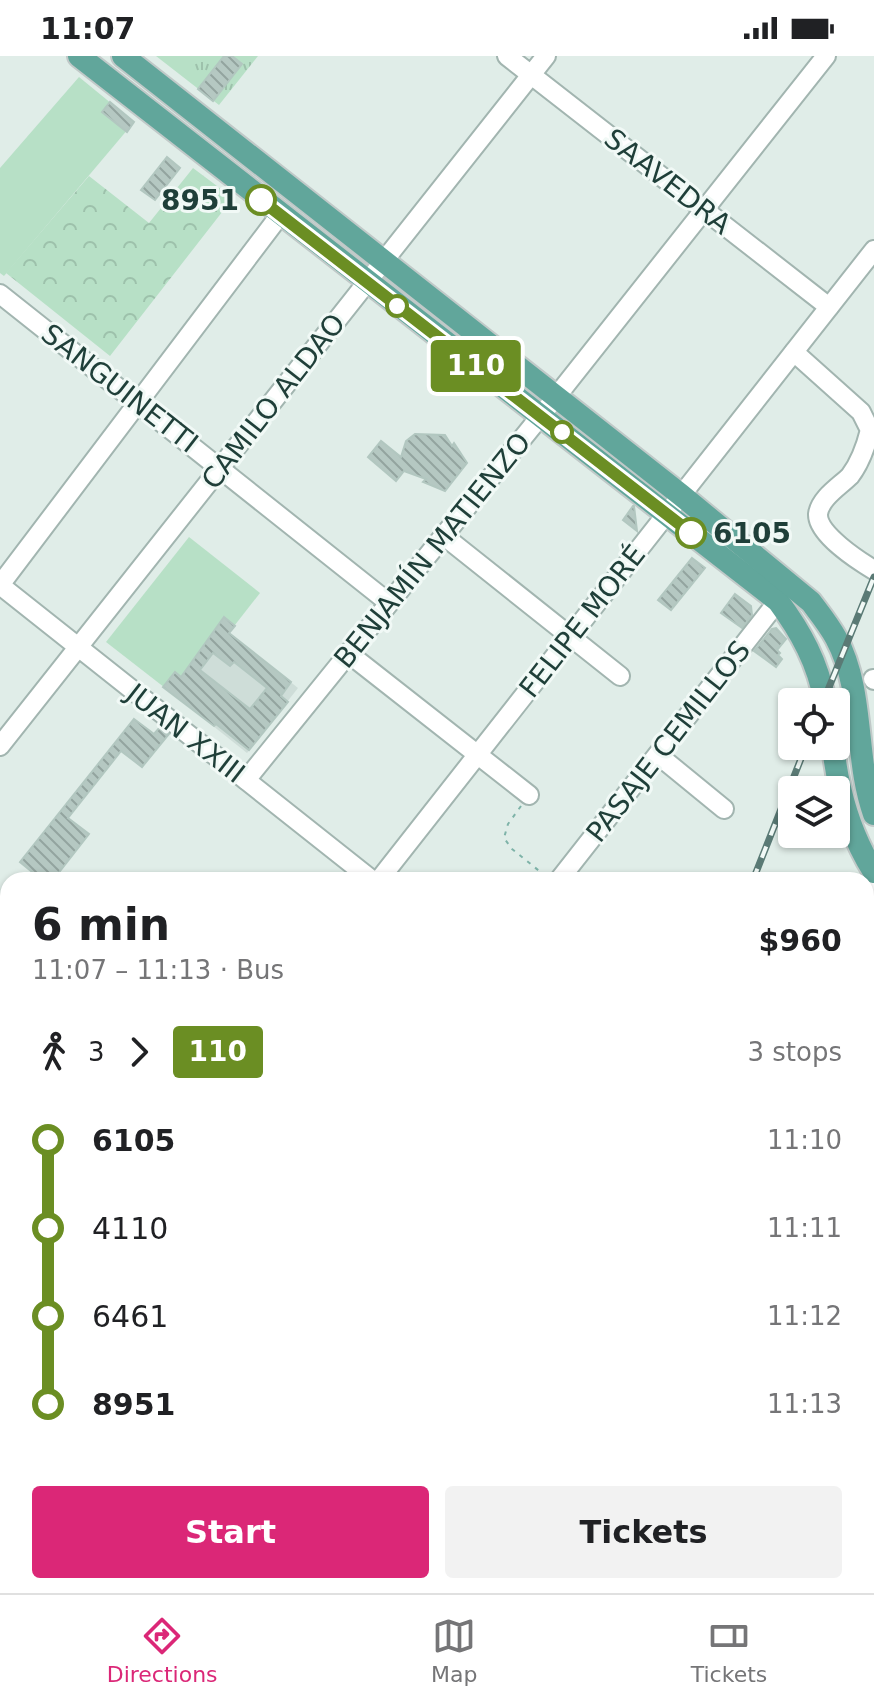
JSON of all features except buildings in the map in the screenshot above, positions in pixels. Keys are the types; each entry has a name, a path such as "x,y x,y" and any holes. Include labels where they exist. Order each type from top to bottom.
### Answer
{"main road":[{"path":"79,56 778,601 798,629 814,660 821,688"},
{"path":"123,56 681,495 811,602 836,638 850,679 867,795 874,814"},
{"path":"836,760 847,818 874,872"}],"street":[{"name":"SAAVEDRA","path":"507,56 829,307"},
{"name":"CAMILO ALDAO","path":"0,746 546,56"},
{"name":"BENJAMÍN MATIENZO","path":"246,780 541,416 826,56"},
{"path":"0,585 280,215"},
{"name":"FELIPE MORÉ","path":"385,872 874,250"},
{"name":"SANGUINETTI","path":"0,294 389,603"},
{"path":"794,352 861,412 870,430 866,447 852,474 827,499 818,514 820,523 831,537 853,557 874,570"},
{"path":"444,536 620,676"},
{"name":"JUAN XXIII","path":"0,585 362,872"},
{"name":"PASAJE CEMILLOS","path":"565,872 778,601"},
{"path":"348,653 529,795"},
{"path":"658,755 724,809"}],"path":[{"path":"529,795 508,824 504,838 512,849 540,872"}],"shaded area":[{"path":"229,633 298,688 247,753 178,698"}],"green space":[{"path":"156,56 258,56 219,105"},
{"path":"79,77 134,122 4,276 0,273 0,168"},
{"path":"193,168 233,198 110,356 6,273 89,176 149,223"},
{"path":"189,537 260,593 178,698 106,642"}],"railway":[{"path":"829,688 874,577"},
{"path":"756,872 800,760"}],"bus line":[{"name":"110","path":"261,200 691,533"}],"place":[{"name":"8951","path":"261,200"},
{"name":"6105","path":"691,533"}]}
